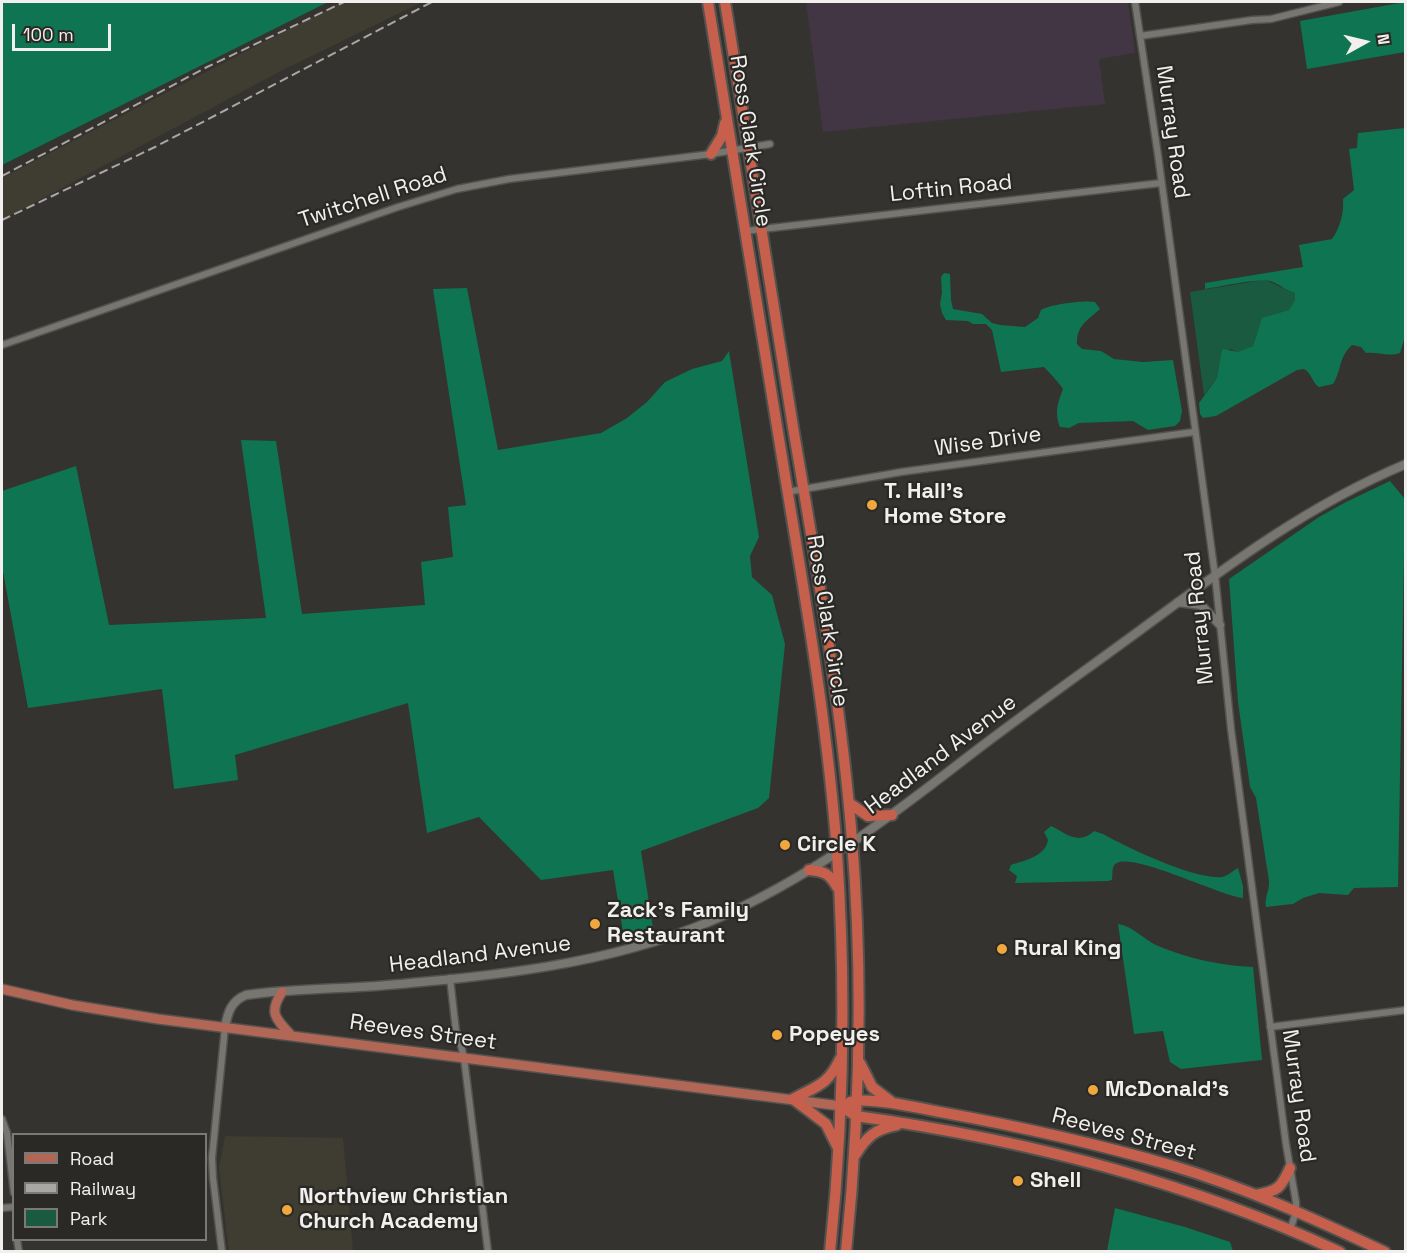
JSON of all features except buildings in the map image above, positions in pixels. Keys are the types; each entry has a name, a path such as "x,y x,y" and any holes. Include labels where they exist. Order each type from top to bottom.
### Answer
{"highway":[{"name":"Ross Clark Circle","path":"708,2 819,695 837,852 842,1053 841,1106 830,1251"},
{"name":"Ross Clark Circle","path":"725,2 835,685 849,802 858,962 858,1059 854,1157 846,1251"},
{"path":"711,153 722,136 727,117"},
{"path":"849,802 868,816 892,815"},
{"path":"809,870 827,873 839,891"},
{"path":"838,1150 826,1124 793,1099 826,1081 834,1071 842,1053"},
{"path":"858,1059 872,1087 896,1105"},
{"name":"Reeves Street","path":"841,1106 857,1100 896,1105 981,1120 1101,1146 1179,1168 1255,1196 1385,1251"},
{"name":"Reeves Street","path":"841,1106 856,1116 986,1137 1069,1156 1204,1197 1340,1251"},
{"path":"854,1157 863,1141 872,1133 906,1123"},
{"path":"1255,1196 1276,1191 1290,1168"}],"main road":[{"name":"Headland Avenue","path":"225,1027 231,1007 242,997 252,994 450,978 555,966 650,944 728,914 809,870 892,815 1256,546 1327,501 1406,465"},
{"path":"1178,602 1201,605 1220,625"},
{"name":"Reeves Street","path":"2,989 72,1005 158,1019 841,1106"},
{"path":"282,992 275,1005 275,1015 291,1035"}],"street":[{"name":"Murray Road","path":"1135,2 1215,575 1230,719 1296,1212 1290,1230"},
{"path":"1140,36 1271,19 1339,2"},
{"name":"Twitchell Road","path":"2,345 398,207 457,189 509,179 770,144"},
{"name":"Loftin Road","path":"745,231 1161,183"},
{"name":"Wise Drive","path":"788,492 901,472 1194,432"},
{"path":"450,978 456,1031 464,1058 488,1251"},
{"path":"1270,1027 1406,1010"},
{"path":"222,1251 212,1158 225,1027"},
{"path":"2,1119 7,1133 12,1176"}],"shaded area":[{"path":"341,2 422,2 279,72 2,220 2,178"},
{"path":"806,2 1128,2 1135,53 1099,59 1105,104 823,132"},
{"name":"Northview Christian Church Academy","path":"225,1136 343,1138 353,1251 229,1251 219,1168"}],"green space":[{"path":"2,2 328,2 2,165"},
{"path":"1405,2 1405,52 1307,69 1300,21"},
{"path":"1405,128 1406,333 1400,353 1391,355 1366,353 1361,347 1352,345 1342,359 1333,384 1319,387 1307,371 1297,370 1216,416 1203,418 1200,414 1199,403 1217,378 1223,349 1238,352 1253,346 1262,318 1289,310 1295,300 1295,293 1268,281 1251,281 1205,289 1205,283 1303,267 1299,245 1332,239 1341,220 1343,199 1354,190 1349,149 1357,148 1358,133"},
{"path":"944,273 950,274 953,309 982,314 992,323 1000,325 1025,327 1038,318 1041,310 1046,308 1068,303 1095,302 1100,309 1078,332 1077,344 1082,349 1101,351 1114,359 1143,362 1173,360 1182,411 1180,421 1175,426 1148,430 1133,421 1079,423 1069,428 1060,427 1057,412 1063,389 1044,367 1001,372 992,330 986,324 946,320 940,304 941,277"},
{"path":"1263,280 1295,293 1295,300 1289,310 1262,319 1253,346 1238,353 1231,349 1221,353 1217,378 1204,395 1190,292"},
{"path":"467,288 498,450 601,433 627,418 647,402 665,382 692,369 722,361 729,351 759,537 750,556 752,577 772,595 785,644 769,798 758,808 641,851 653,928 624,938 613,870 541,880 479,817 427,833 408,703 235,755 238,780 174,789 162,689 28,708 2,566 2,491 76,466 109,625 266,618 241,440 276,441 302,614 425,605 421,562 453,557 448,507 466,505 433,289"},
{"path":"1390,481 1405,499 1398,887 1354,888 1348,895 1319,893 1293,904 1266,907 1269,881 1256,798 1250,787 1238,702 1229,579 1319,517"},
{"path":"1051,826 1077,838 1083,838 1094,831 1161,862 1210,877 1226,876 1238,868 1243,886 1243,898 1158,869 1127,862 1115,864 1112,880 1108,881 1015,883 1017,876 1009,870 1011,865 1039,854 1048,840 1044,832"},
{"path":"1118,924 1128,927 1158,946 1181,954 1205,961 1253,967 1262,1060 1181,1069 1170,1062 1163,1031 1134,1034"},
{"path":"1115,1208 1230,1242 1233,1251 1107,1251"}],"railway":[{"path":"2,176 207,67 344,2"},
{"path":"2,220 155,147 432,2"}],"place":[{"name":"T. Hall’s Home Store","path":"872,505"},
{"name":"Circle K","path":"785,845"},
{"name":"Zack's Family Restaurant","path":"595,924"},
{"name":"Rural King","path":"1002,949"},
{"name":"Popeyes","path":"777,1035"},
{"name":"McDonald's","path":"1093,1090"},
{"name":"Shell","path":"1018,1181"},
{"name":"Northview Christian Church Academy","path":"287,1210"}]}
